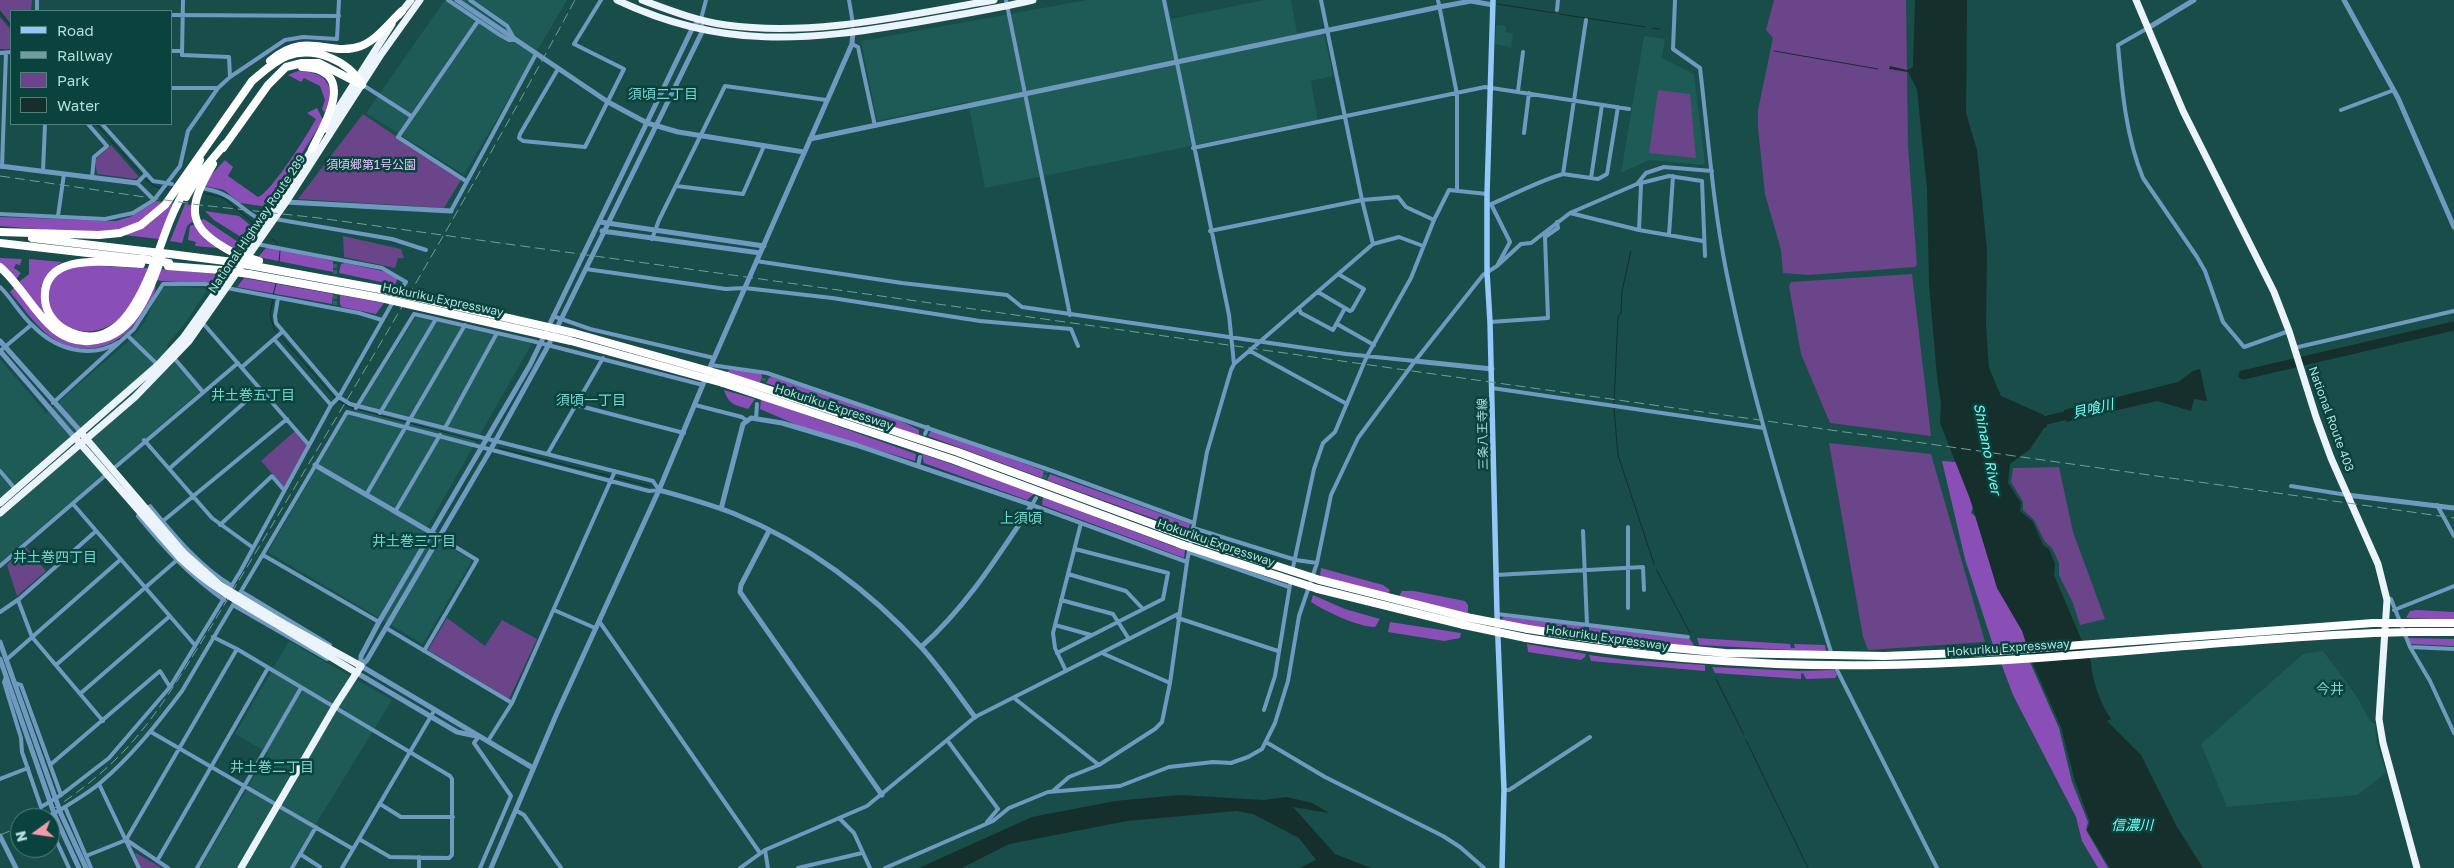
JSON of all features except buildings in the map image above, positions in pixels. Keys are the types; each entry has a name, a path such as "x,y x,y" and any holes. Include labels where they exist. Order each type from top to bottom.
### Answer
{"highway":[{"name":"National Highway Route 289","path":"223,287 258,244 286,202 358,82 402,11 411,0"},
{"name":"National Highway Route 289","path":"0,503 134,397 174,358 358,82 420,0"},
{"path":"617,0 655,16 703,30 762,38 853,33 1006,3 1033,0"},
{"path":"642,0 702,19 762,29 853,24 994,0"},
{"name":"National Route 403","path":"2136,0 2183,111 2274,292 2289,331 2319,426 2378,564 2386,597 2379,719 2383,743 2417,868"},
{"path":"0,233 99,235 130,230 149,219 165,205 252,81 272,59 294,47 318,44 348,48 365,44 402,11"},
{"path":"252,81 278,60 304,52 332,59 358,82"},
{"path":"0,267 19,286 49,324 63,335 88,341 113,335 129,323 142,304 187,195 274,78 286,67 310,62 327,67 358,82"},
{"path":"274,78 294,68 308,67 321,72 331,81 335,94 333,107 312,149"},
{"path":"141,262 84,262 61,268 51,278 45,292 46,306 51,317 66,331 88,336 110,330 130,313 147,280 173,212 212,136"},
{"path":"225,144 197,192 194,207 197,221 206,234 220,246 256,263"},
{"name":"Hokuriku Expressway","path":"0,233 225,262 256,263 574,333 958,452 1186,536 1320,580 1466,617 1528,629 1671,649 1778,656 1852,656 1986,652 2119,640 2374,623 2454,623"},
{"path":"0,243 141,262"},
{"name":"Hokuriku Expressway","path":"141,262 249,274 381,298 571,341 725,379 954,460 1186,548 1318,589 1464,625 1526,638 1669,658 1777,665 1856,665 1934,664 2374,633 2454,632"},
{"name":"National Highway Route 289","path":"0,513 158,365 200,321"},
{"path":"81,438 180,557 220,586 359,670 334,708 241,868"}],"main road":[{"name":"三条八王寺線","path":"1493,3 1487,194 1489,205 1487,272 1492,369 1497,614 1504,790 1502,868"}],"street":[{"path":"184,0 182,55 230,57 230,77"},
{"path":"0,214 105,219 122,217 133,213 154,200 180,166 188,131 218,88 230,77 285,40 303,37 337,39 339,0"},
{"path":"448,0 509,40 515,40"},
{"path":"457,0 608,102 656,127 804,152"},
{"path":"470,0 507,26 515,40"},
{"path":"558,69 519,138 523,141 585,147 624,69 574,44 601,0"},
{"path":"359,670 367,660 440,537 548,346 703,30 702,19 706,0"},
{"path":"491,868 533,768 684,433 756,260 764,246 852,44 853,24 848,0"},
{"path":"1053,791 1069,777 1099,765 1155,729 1162,722 1170,683 1180,613 1187,562 1186,548 1194,526 1207,452 1234,364 1229,315 1210,231 1164,0"},
{"path":"1322,0 1362,200 1373,244"},
{"path":"1438,0 1457,94 1457,189"},
{"path":"1557,10 1558,0"},
{"path":"1675,0 1673,49 1700,68 1726,269 1750,380 1800,558 1821,614 1831,652"},
{"path":"2194,0 2118,45 2126,116 2137,165 2143,178 2205,271 2223,322 2244,347 2289,331"},
{"path":"2344,0 2394,90 2454,227"},
{"path":"810,139 1025,93 1328,32 1439,7 1471,1 1493,3"},
{"path":"1006,3 1070,315"},
{"path":"172,15 339,16"},
{"path":"359,670 361,656 379,622 483,447 541,343 693,27 702,19"},
{"path":"1563,174 1586,20"},
{"path":"466,180 398,136 478,21"},
{"path":"852,44 858,47 875,126"},
{"path":"172,51 182,51"},
{"path":"0,52 10,52"},
{"path":"1518,91 1523,52"},
{"path":"6,53 1,166 138,182 154,200"},
{"path":"286,202 451,211 466,180 536,54"},
{"path":"358,82 411,116"},
{"path":"652,239 725,86 826,100"},
{"path":"172,88 218,88"},
{"path":"1193,148 1490,88 1629,109"},
{"path":"2341,110 2394,90"},
{"path":"1524,133 1529,93"},
{"path":"4,97 10,97"},
{"path":"1591,178 1602,105"},
{"path":"1497,266 1510,242 1489,205 1519,193 1533,183 1563,174 1603,178 1607,174 1618,107"},
{"path":"43,171 45,125"},
{"path":"89,125 107,146 94,157 92,178"},
{"path":"103,125 153,181 172,184"},
{"path":"676,186 743,194 764,146"},
{"path":"1639,230 1639,185 1646,173 1664,167 1712,171"},
{"path":"58,216 64,174"},
{"path":"138,182 146,175"},
{"path":"1669,235 1673,176"},
{"path":"885,868 986,824 1010,808 1053,791 1120,786 1169,767 1213,762 1231,763 1248,757 1262,749 1275,723 1288,681 1299,616 1317,562 1331,495 1358,438 1415,360 1487,272 1497,266 1521,244 1531,243 1570,213 1652,179 1673,176 1702,181 1705,256"},
{"path":"206,189 222,192 250,215 265,222"},
{"path":"1264,710 1275,676 1288,587 1296,560 1317,459 1323,443 1334,432 1367,356 1411,278 1434,220 1449,190 1457,189 1487,194"},
{"path":"1210,231 1362,200 1398,197 1406,207 1434,220"},
{"path":"1570,213 1639,230 1703,240"},
{"path":"275,218 392,238 403,244 424,247 426,250"},
{"path":"600,222 764,246"},
{"path":"1490,322 1548,318 1545,237 1558,228 1557,222"},
{"path":"596,230 760,253"},
{"path":"1234,364 1373,244 1399,237 1423,246"},
{"path":"6,676 4,682 21,738 22,752 41,807 61,796 109,758 170,687 194,644 224,600 332,404 338,398 406,282 382,268 335,262 258,244"},
{"path":"756,260 902,284 1007,295 1022,307 1070,315 1367,356 1492,369"},
{"path":"586,269 726,289 745,288 832,298 980,321 1072,329 1078,346"},
{"path":"1318,292 1345,308 1352,310 1364,289 1338,274"},
{"path":"53,403 127,337 142,320 163,284 204,284 223,287 335,308 382,320"},
{"path":"0,287 32,325 48,339 66,348 81,351 107,348 127,337"},
{"path":"276,297 275,319 278,336 332,404"},
{"path":"1298,309 1330,330 1334,329 1345,308"},
{"path":"2295,350 2454,311"},
{"path":"355,413 414,314 603,358 703,386"},
{"path":"553,316 590,330 714,358"},
{"path":"380,413 436,319"},
{"path":"200,321 309,445"},
{"path":"1336,324 1374,345"},
{"path":"1,350 32,325"},
{"path":"366,495 465,325"},
{"path":"445,428 497,333"},
{"path":"242,367 278,336"},
{"path":"278,336 338,398 357,407 380,413 440,435 483,447 611,480 649,492 659,490 720,509 769,530 800,547 853,584 885,611 921,647 975,717"},
{"path":"127,337 158,365"},
{"path":"0,341 1,350 81,438"},
{"path":"1,350 53,403 81,438"},
{"path":"1250,351 1347,404"},
{"path":"174,358 202,391"},
{"path":"548,453 603,358"},
{"path":"0,566 110,472 144,440 238,363"},
{"path":"711,366 767,373 928,427 1194,526 1296,560 1317,562"},
{"path":"764,378 767,373"},
{"path":"1492,388 1764,428"},
{"path":"170,468 260,389"},
{"path":"756,419 757,404"},
{"path":"695,405 742,417 746,420 756,419 782,423 918,466 1032,505 1187,562"},
{"path":"576,406 684,433"},
{"path":"60,810 99,784 151,732 182,690 242,592 347,412 378,420 445,428 495,442 548,453 653,481 659,490"},
{"path":"163,521 287,419"},
{"path":"720,509 743,424 746,420"},
{"path":"925,434 928,427"},
{"path":"395,512 440,435"},
{"path":"144,440 220,525 252,547"},
{"path":"918,466 920,457"},
{"path":"315,465 477,560 424,651"},
{"path":"0,471 16,490"},
{"path":"488,741 512,702 614,472"},
{"path":"220,525 272,476 284,490"},
{"path":"2291,486 2454,508"},
{"path":"921,647 946,625 976,588 1036,498"},
{"path":"72,504 194,644"},
{"path":"2437,505 2454,536"},
{"path":"224,600 196,580 180,557 138,516 150,506 215,575 232,586"},
{"path":"1066,671 1053,643 1055,625 1081,523"},
{"path":"1628,527 1628,608"},
{"path":"769,530 741,585 740,592 882,795"},
{"path":"0,612 18,600 96,531"},
{"path":"1583,531 1587,624"},
{"path":"1186,548 1288,587"},
{"path":"1057,653 1163,599 1168,573 1075,549"},
{"path":"263,555 379,622"},
{"path":"56,666 180,557"},
{"path":"3,659 32,637 120,560"},
{"path":"1496,575 1643,567 1644,590"},
{"path":"1068,574 1126,591 1143,609"},
{"path":"2394,610 2454,586"},
{"path":"233,605 327,659 331,654 332,646 242,592"},
{"path":"2386,597 2391,598 2394,610 2410,647 2430,681 2454,733"},
{"path":"18,600 32,637 103,721"},
{"path":"1062,600 1113,614 1120,621 1129,639"},
{"path":"554,610 596,628"},
{"path":"740,868 765,850 868,806 975,717 1180,613"},
{"path":"1497,614 1688,637"},
{"path":"81,693 170,616"},
{"path":"1178,618 1278,651"},
{"path":"599,620 760,853"},
{"path":"1055,625 1092,635"},
{"path":"386,628 512,702"},
{"path":"213,637 237,649 450,776 452,779 453,817 452,855 449,858 390,857 359,840"},
{"path":"0,642 6,676 55,816 79,868"},
{"path":"2410,647 2454,649"},
{"path":"86,856 126,840 237,649"},
{"path":"1102,652 1170,683"},
{"path":"3,659 14,683 61,814 86,868"},
{"path":"157,861 213,767 268,668"},
{"path":"359,670 533,768"},
{"path":"359,670 430,717 457,732 479,736"},
{"path":"1837,670 1937,868"},
{"path":"50,765 160,671 170,687"},
{"path":"14,683 21,685 61,796"},
{"path":"196,868 300,688"},
{"path":"1014,698 1099,765"},
{"path":"342,868 434,711"},
{"path":"151,732 353,849"},
{"path":"479,736 474,743 511,796 480,868"},
{"path":"1504,790 1509,790 1590,737"},
{"path":"947,740 998,809 986,824"},
{"path":"1266,742 1325,777 1443,836 1460,847 1484,868"},
{"path":"0,779 28,768"},
{"path":"99,784 139,868"},
{"path":"380,804 401,817 453,817"},
{"path":"65,807 91,868"},
{"path":"516,811 524,815 561,868"},
{"path":"839,818 854,833 870,868"},
{"path":"292,868 316,827"},
{"path":"0,836 16,868"},
{"path":"126,840 168,868"},
{"path":"60,849 69,868"},
{"path":"765,850 768,868"},
{"path":"798,868 862,853"},
{"path":"300,854 320,867"},
{"path":"419,857 419,868"}],"shaded area":[{"path":"445,0 567,0 464,175 366,113"},
{"path":"1087,0 1167,0 1171,19 1264,0 1291,0 1297,33 1323,28 1333,76 1311,81 1318,120 985,188 968,102 877,121 861,41"},
{"path":"1496,25 1506,26 1505,32 1513,33 1511,47 1495,44"},
{"path":"1644,36 1665,39 1662,58 1694,74 1705,163 1703,165 1649,160 1621,173"},
{"path":"298,71 310,72 320,76 327,83 331,96 325,113 322,109 325,100 320,86 304,78 301,82 288,75"},
{"path":"317,108 323,120 268,207 240,203 224,190 205,186 210,176 225,160 233,167 228,176 258,197 264,193 288,162 316,119 307,113"},
{"path":"157,201 163,202 144,219 132,226 119,230 86,232 0,226 0,217 116,221 130,217"},
{"path":"170,202 174,203 159,239 124,235 150,223"},
{"path":"185,204 191,205 193,221 187,226 182,243 170,241"},
{"path":"205,211 239,216 250,225 241,237 214,220"},
{"path":"204,219 238,242 234,249 211,236 200,221"},
{"path":"195,224 206,240 217,248 195,246 196,242 188,240 190,226"},
{"path":"267,247 333,261 333,272 258,257"},
{"path":"0,258 22,259 20,265 16,264 14,268 21,273 16,279 0,263"},
{"path":"29,259 62,262 48,275 42,290 43,306 50,323 19,282 29,274"},
{"path":"345,263 396,274 398,277 395,285 339,273 341,264"},
{"path":"79,265 148,268 130,307 112,324 94,331 77,330 62,323 52,312 47,298 50,284 61,272"},
{"path":"160,269 216,274 211,284 162,281 156,280"},
{"path":"244,278 333,294 332,304 237,287"},
{"path":"155,284 155,292 151,301 131,328 121,337 110,343 86,349 60,343 48,335 10,292 16,285 42,320 60,338 80,345 90,345 111,340 128,327"},
{"path":"163,285 208,289 183,326 166,346 204,388 0,563 0,359 46,413 133,337 146,320"},
{"path":"340,295 384,303 376,314 342,307"},
{"path":"416,317 530,342 531,345 424,533 471,559 471,562 424,642 421,643 268,552 348,414 354,415"},
{"path":"732,368 761,373 760,383 727,372"},
{"path":"772,377 893,417 919,430 919,436 858,413 766,383"},
{"path":"724,390 755,399 748,409 733,403"},
{"path":"761,399 916,454 915,461 804,428 760,409"},
{"path":"932,429 1044,471 1042,478 928,436"},
{"path":"922,454 1035,493 1027,500 924,463"},
{"path":"1942,461 1957,462 1975,501 1971,513 1981,521 2030,643 1993,645 1965,559"},
{"path":"1050,474 1190,524 1188,531 1047,480"},
{"path":"1043,497 1175,547 1178,546 1185,550 1184,558 1042,505"},
{"path":"1321,568 1383,585 1390,590 1388,594 1320,576"},
{"path":"1402,591 1414,591 1465,601 1468,605 1468,615 1398,598"},
{"path":"1313,595 1345,609 1380,619 1375,627 1351,621 1311,602"},
{"path":"2410,611 2454,612 2454,620 2406,618"},
{"path":"1502,618 1584,626 1582,634 1502,621"},
{"path":"1390,622 1461,633 1460,638 1444,641 1388,632"},
{"path":"1589,627 1690,639 1695,647 1589,635"},
{"path":"1697,638 1790,644 1791,648 1795,648 1794,644 1825,645 1826,652 1699,645"},
{"path":"2408,638 2454,639 2454,646 2411,644"},
{"path":"289,641 392,700 289,868 200,868 268,753 235,734"},
{"path":"1527,644 1586,654 1581,660 1528,652"},
{"path":"2323,651 2357,697 2370,721 2375,724 2377,745 2386,773 2357,795 2227,807 2201,744 2303,654"},
{"path":"1589,655 1627,660 1705,665 1705,671 1591,661"},
{"path":"2029,660 2059,728 2072,782 2088,822 2086,830 2108,868 2098,868 2082,841 2076,817 2013,695 2001,663"},
{"path":"1712,667 1800,671 1834,670 1837,675 1835,678 1806,679 1803,673 1801,674 1801,679 1715,673"}],"green space":[{"path":"0,0 32,0 31,10 10,10 10,23 0,10"},
{"path":"1774,0 1906,0 1908,147 1917,265 1914,267 1809,275 1783,273 1781,250 1765,194 1758,128 1758,110 1773,38 1766,30"},
{"path":"0,17 10,29 10,49 0,49"},
{"path":"1658,90 1690,94 1696,158 1649,153"},
{"name":"須頃郷第1号公園","path":"363,114 461,180 444,208 298,199"},
{"path":"111,145 139,177 135,179 97,174 95,160"},
{"path":"343,236 401,249 404,258 398,258 395,268 344,257"},
{"path":"1912,274 1931,436 1830,423 1801,354 1789,286 1791,282"},
{"path":"295,431 308,445 285,488 261,461"},
{"path":"1829,443 1931,454 1985,642 1868,650 1863,637"},
{"path":"2059,467 2073,532 2105,619 2080,625 2073,603 2059,575 2059,563 2052,548 2045,542 2034,520 2023,510 2023,502 2011,482 2013,468"},
{"path":"26,547 46,571 17,596 7,565"},
{"path":"447,618 485,646 502,620 537,639 509,699 428,650"},
{"path":"136,853 162,868 141,868"}],"water":[{"name":"信濃川","path":"1915,0 1967,0 1966,113 1977,150 1987,250 1986,325 1989,368 2001,396 2044,415 2047,427 2044,428 2030,449 2010,464 2008,483 2021,503 2020,511 2033,522 2043,545 2049,549 2055,564 2054,575 2091,662 2100,699 2111,719 2107,721 2141,755 2177,827 2203,868 2110,868 2087,830 2090,822 2075,781 2061,727 2033,664 2022,631 1997,588 1970,499 1940,423 1941,404 1929,284 1927,189 1917,89 1908,72 1889,69 1890,66 1907,70 1913,67"},
{"path":"2200,369 2207,401 2194,399 2191,411 2157,401 2066,422 2064,410 2178,382 2193,371"},
{"path":"1180,795 1264,800 1286,797 1312,803 1329,813 1293,807 1335,854 1371,868 1300,868 1316,860 1299,838 1253,814 1236,811 1127,821 1009,844 962,868 919,868 1032,817 1115,801"}],"waterway":[{"path":"1497,4 1555,13"},
{"path":"0,13 10,25"},
{"path":"1559,14 1645,27"},
{"path":"1652,28 1659,29"},
{"path":"1774,51 1878,69"},
{"path":"97,125 142,175"},
{"path":"144,178 156,187 168,189"},
{"path":"204,193 224,198 252,222"},
{"path":"272,239 278,244"},
{"path":"279,262 280,251"},
{"path":"1614,404 1618,317 1621,313 1622,291 1631,251"},
{"path":"273,295 276,284"},
{"path":"273,299 270,314 274,329 335,398"},
{"name":"貝喰川","path":"2243,375 2454,326"},
{"path":"338,401 352,408 478,441"},
{"path":"1614,408 1618,455 1654,564"},
{"name":"貝喰川","path":"2035,423 2076,413"},
{"path":"499,448 649,486"},
{"path":"1656,569 1690,633"},
{"path":"1716,679 1744,735"},
{"path":"1746,740 1808,868"}],"tunnel":[{"path":"335,264 335,282"},
{"path":"335,289 335,307"},
{"path":"762,387 764,378"},
{"path":"1042,484 1047,471"}],"railway":[{"path":"54,808 105,770 124,751 149,722 171,690 348,399 480,172 575,0"},
{"path":"0,176 200,205 319,218 725,274 2454,518"},
{"path":"0,835 10,831"}],"district":[{"name":"須頃二丁目","path":"663,95"},
{"name":"井土巻五丁目","path":"253,396"},
{"name":"須頃一丁目","path":"591,401"},
{"name":"上須頃","path":"1021,519"},
{"name":"井土巻三丁目","path":"414,542"},
{"name":"井土巻四丁目","path":"55,558"},
{"name":"今井","path":"2330,690"},
{"name":"井土巻二丁目","path":"272,768"}],"water label":[{"name":"Shinano River","path":"1987,449"}]}
